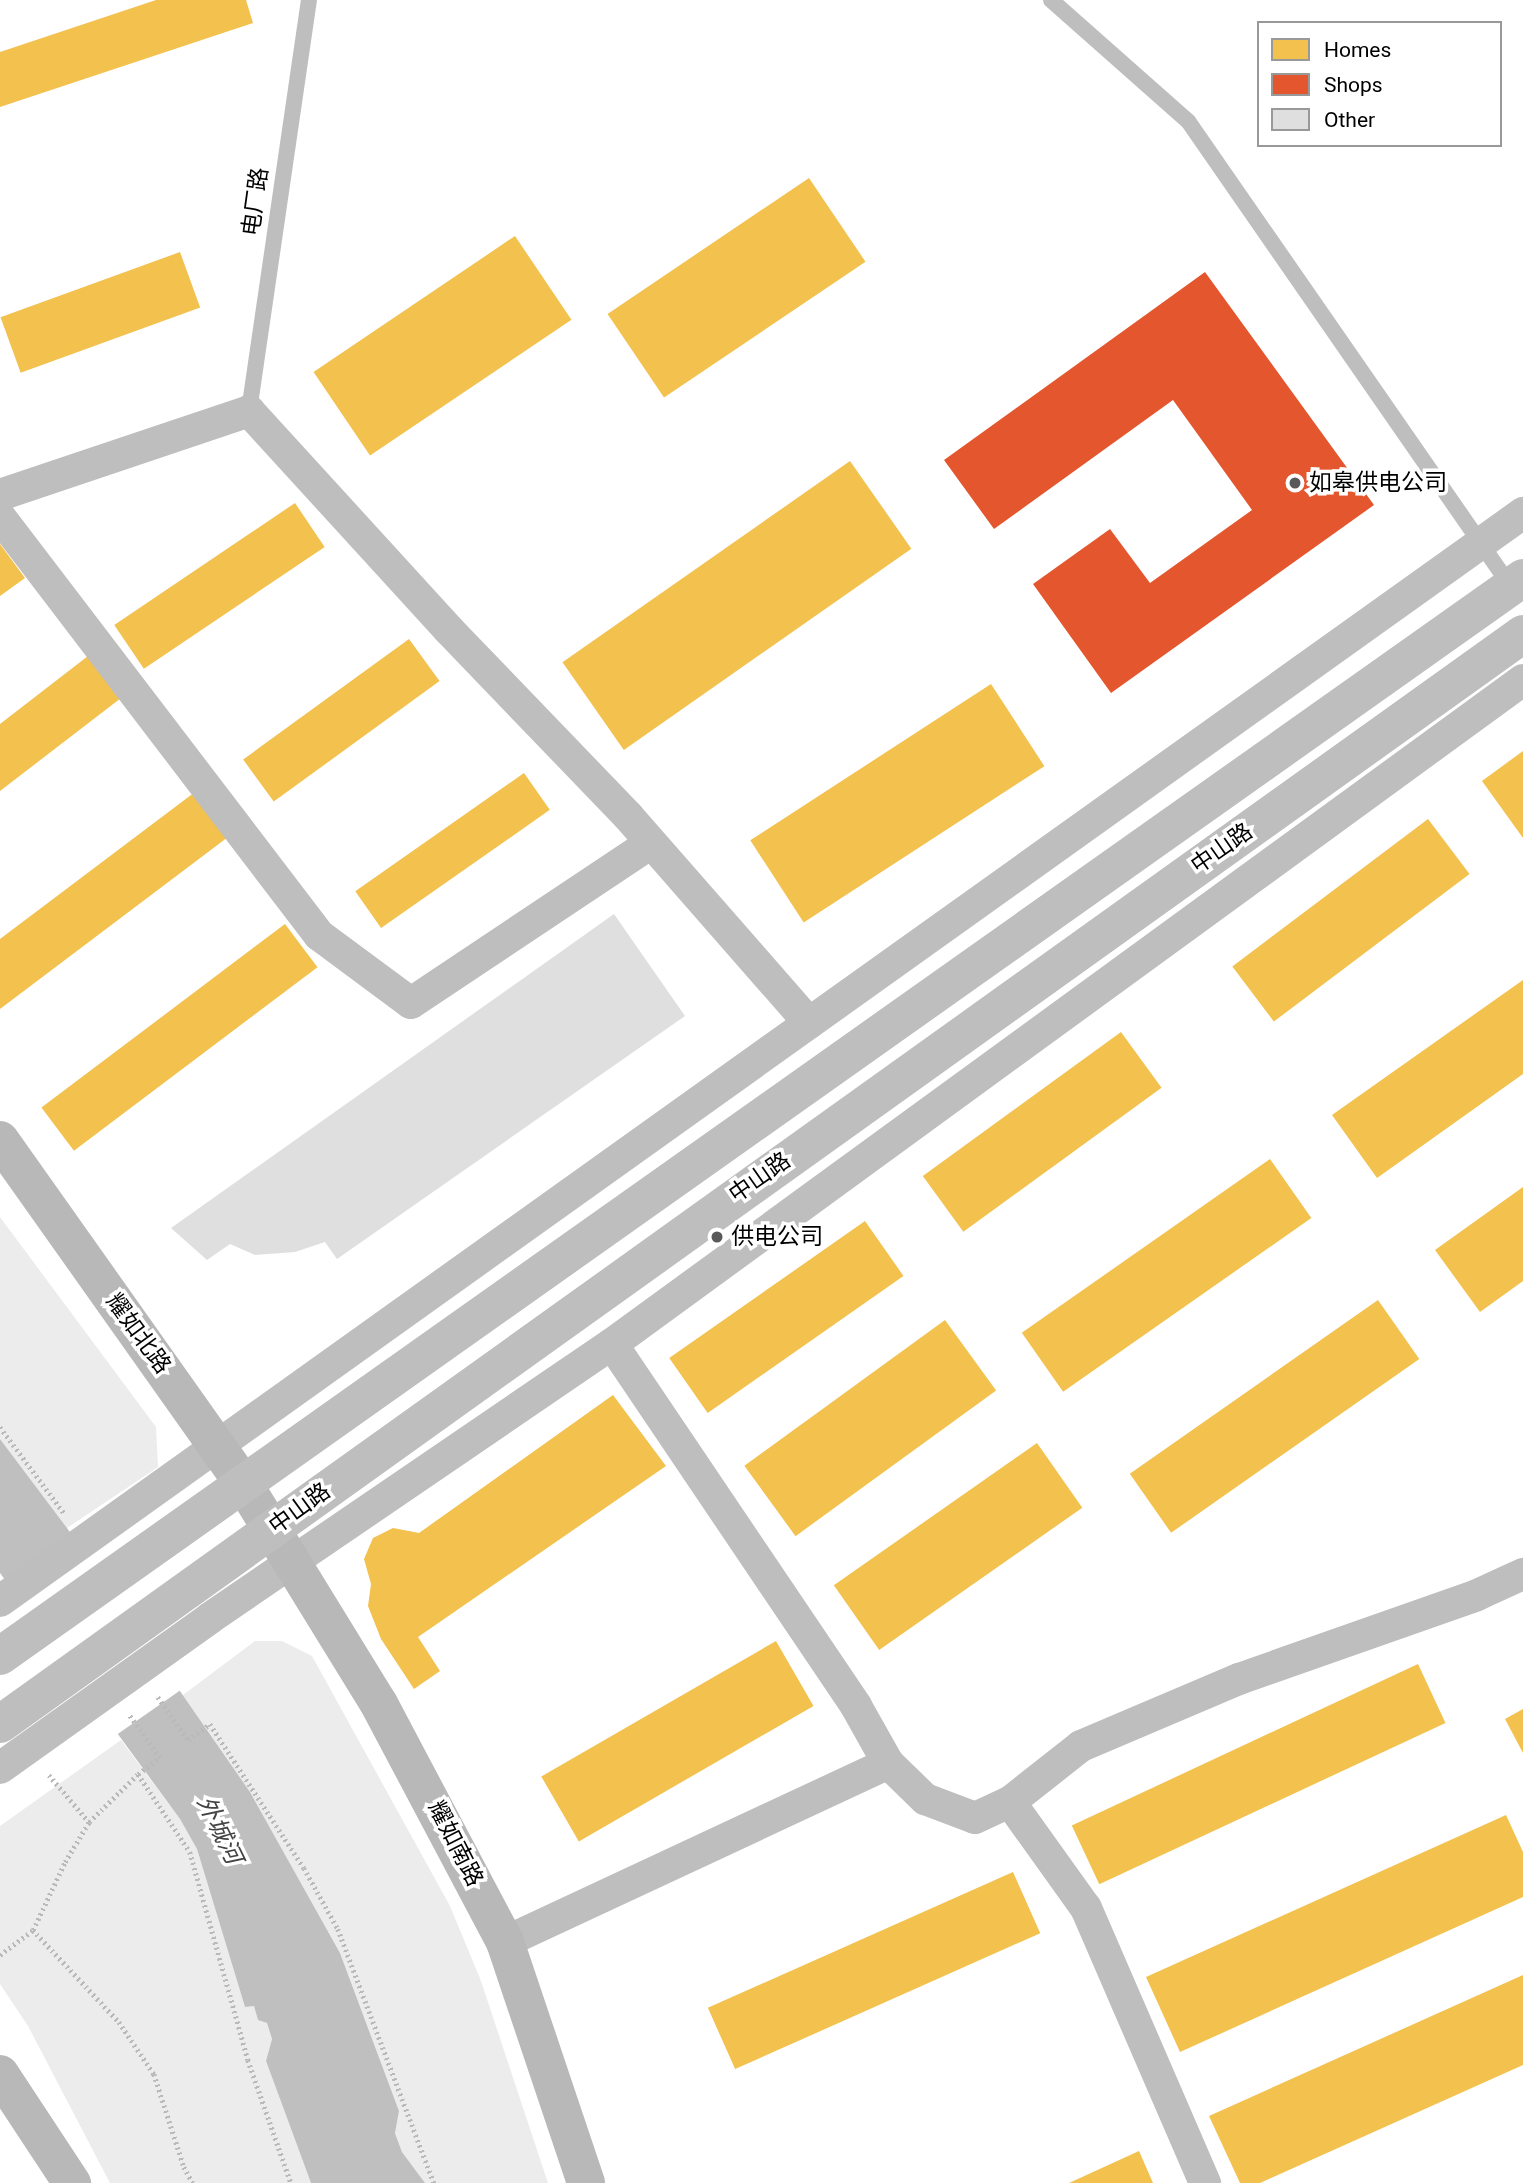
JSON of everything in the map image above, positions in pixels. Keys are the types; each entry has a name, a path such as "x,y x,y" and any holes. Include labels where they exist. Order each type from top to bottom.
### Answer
{"main road":[{"name":"中山路","path":"0,1656 1517,582"},
{"name":"中山路","path":"11,1731 199,1603 273,1529 1523,634"}],"street":[{"path":"0,495 249,411 449,631 628,816 649,844 809,1023"},
{"path":"0,1601 1523,513"},
{"path":"0,517 319,935 411,1003 649,844"},
{"path":"199,1603 293,1562 612,1344 1523,680"},
{"name":"耀如北路","path":"0,1140 218,1445 273,1529"},
{"path":"612,1344 856,1706 888,1763 925,1799 975,1818 1010,1802 1081,1746 1239,1679 1477,1595 1523,1574"},
{"name":"耀如南路","path":"273,1529 379,1704 505,1942 586,2183"},
{"path":"0,1768 11,1731"},
{"path":"505,1942 888,1763"},
{"path":"1010,1802 1086,1908 1205,2183"},
{"path":"0,2074 72,2183"}],"lane":[{"name":"电厂路","path":"249,411 309,0"},
{"path":"1051,0 1188,121 1480,544 1517,582"}],"path":[{"path":"0,1427 70,1521"},
{"path":"210,1724 252,1784 338,1929 435,2183"},
{"path":"11,1731 89,1822"},
{"path":"0,1955 33,1930 65,1861 89,1822 138,1774 190,1852 248,2060 291,2183"},
{"path":"33,1930 118,2022 154,2074 184,2167 193,2183"}],"shaded area":[{"path":"0,1217 156,1427 158,1467 67,1528 0,1439"},
{"path":"255,1641 282,1641 312,1656 450,1906 481,1981 548,2183 425,2183 402,2152 395,2132 399,2111 340,1953 250,1792 183,1695"},
{"path":"121,1740 180,1819 197,1849 245,2007 254,2005 258,2020 267,2023 272,2039 266,2061 311,2183 110,2183 28,2026 0,1984 0,1826"}],"water":[{"name":"外城河","path":"0,1439 67,1528 250,1792 340,1953 399,2111 395,2133 402,2152 425,2183 311,2183 266,2061 272,2039 267,2023 258,2020 254,2006 245,2007 197,1849 180,1819 0,1573"}],"pier":[{"path":"76,1535 183,1688 112,1738 5,1585"}],"building: Homes":[{"path":"156,0 246,0 253,23 0,107 0,52"},
{"path":"809,178 865,262 664,398 608,314"},
{"path":"515,236 571,320 370,456 314,372"},
{"path":"180,252 200,307 21,373 1,317"},
{"path":"850,461 911,549 624,750 562,662"},
{"path":"295,503 325,547 144,669 114,625"},
{"path":"0,544 25,578 0,596"},
{"path":"409,639 440,681 274,802 243,759"},
{"path":"88,656 121,698 0,791 0,724"},
{"path":"991,684 1044,766 804,923 750,840"},
{"path":"1523,751 1523,838 1482,781"},
{"path":"524,773 550,810 381,928 355,891"},
{"path":"195,792 228,837 0,1009 0,939"},
{"path":"1428,819 1470,874 1274,1022 1232,966"},
{"path":"285,924 317,967 74,1151 41,1108"},
{"path":"1523,980 1523,1074 1377,1178 1332,1115"},
{"path":"1121,1032 1162,1088 963,1232 923,1176"},
{"path":"1270,1159 1311,1218 1063,1392 1022,1333"},
{"path":"1523,1187 1523,1281 1480,1312 1435,1250"},
{"path":"865,1221 903,1276 708,1413 669,1358"},
{"path":"1378,1300 1419,1359 1171,1533 1130,1474"},
{"path":"945,1320 996,1390 796,1536 744,1466"},
{"path":"613,1395 666,1466 418,1637 440,1671 414,1689 381,1639 368,1606 371,1584 364,1559 373,1538 393,1528 419,1533"},
{"path":"1037,1443 1082,1508 879,1650 834,1585"},
{"path":"776,1641 814,1706 579,1841 541,1776"},
{"path":"1418,1664 1445,1723 1099,1884 1072,1825"},
{"path":"1523,1709 1523,1753 1505,1719"},
{"path":"1506,1815 1523,1852 1523,1897 1180,2052 1146,1977"},
{"path":"1013,1872 1040,1933 735,2069 708,2008"},
{"path":"1523,1975 1523,2065 1260,2183 1240,2183 1209,2116"},
{"path":"1139,2151 1153,2183 1069,2183"}],"building: Shops":[{"name":"如皋供电公司","path":"1205,272 1374,505 1111,693 1033,584 1110,529 1150,583 1252,510 1173,400 994,529 944,460"}],"building: Other":[{"path":"614,914 685,1016 337,1259 325,1242 295,1252 255,1255 230,1244 207,1260 171,1228"}],"place":[{"name":"如皋供电公司","path":"1295,483"},
{"name":"供电公司","path":"717,1237"}]}
